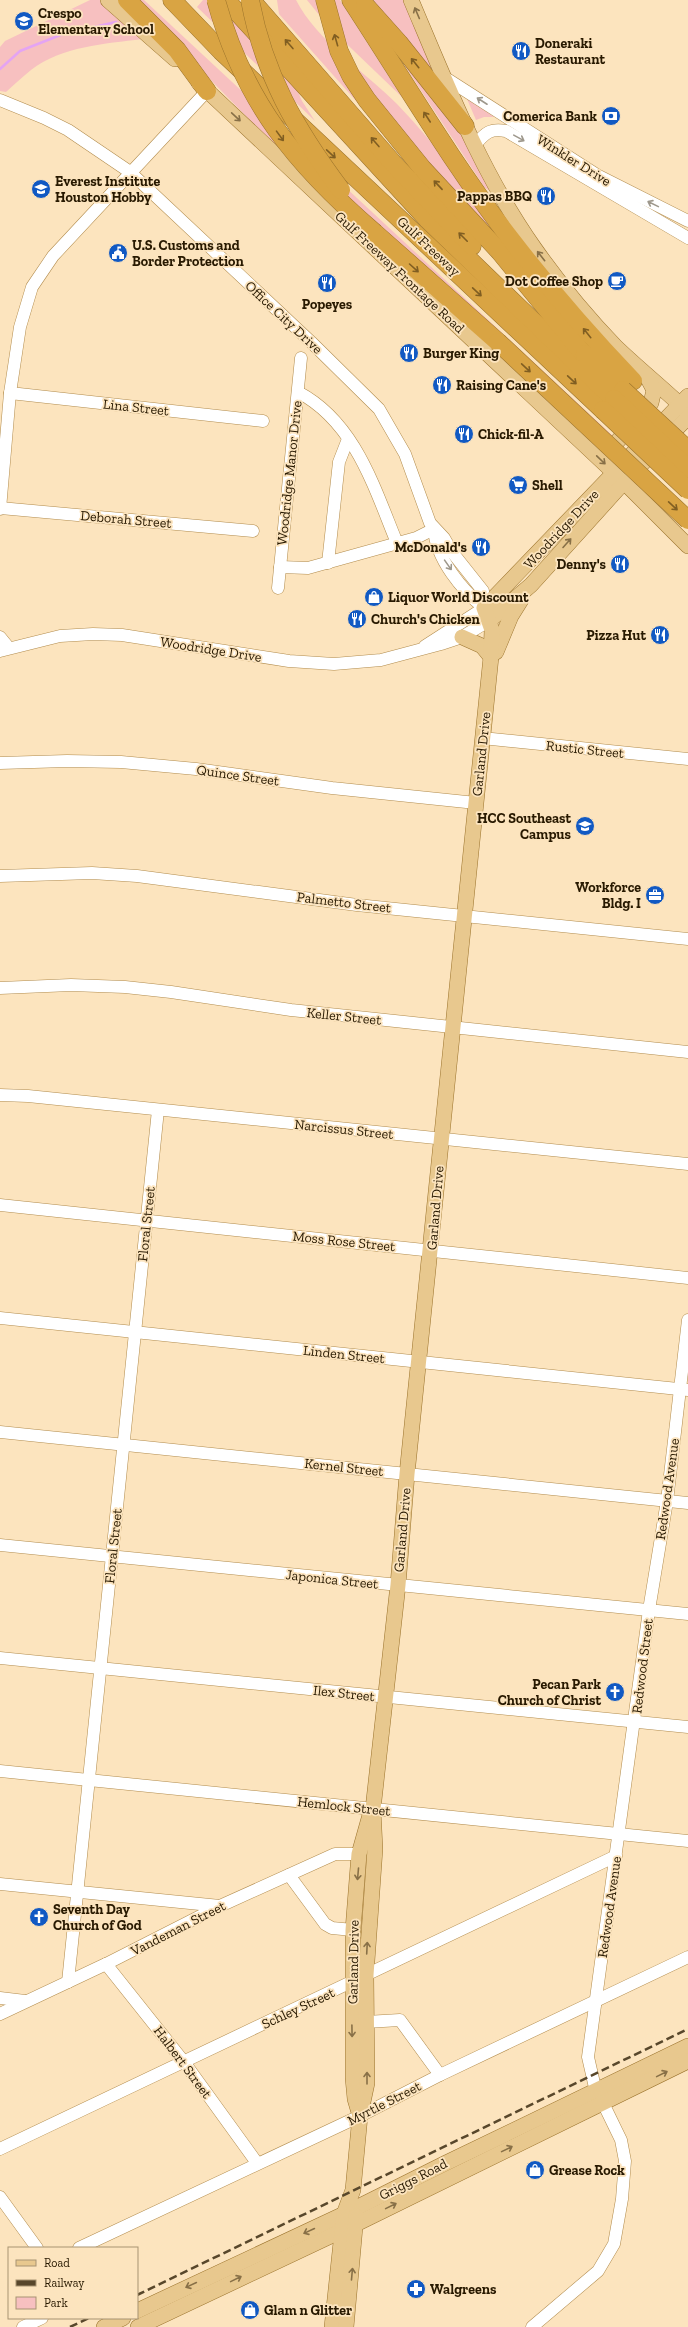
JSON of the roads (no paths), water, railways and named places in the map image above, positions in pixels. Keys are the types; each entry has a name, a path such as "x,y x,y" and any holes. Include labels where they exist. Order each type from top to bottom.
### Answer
{"highway":[{"path":"127,0 177,50 207,91"},
{"path":"158,0 221,51"},
{"name":"Gulf Freeway","path":"172,0 221,51 623,390"},
{"path":"216,0 228,39 244,76 279,135 324,186 498,342 688,520"},
{"name":"Gulf Freeway","path":"226,0 427,219 623,390 688,490"},
{"path":"325,0 339,51 351,76 367,100 422,168 500,252 582,352"},
{"path":"351,0 448,150 512,241 592,338 623,390 688,450"},
{"path":"360,0 399,43 465,126"},
{"path":"252,2 265,59 288,111 319,161 374,232"},
{"name":"Gulf Freeway","path":"252,2 430,203 507,281 623,390 688,469"}],"main road":[{"name":"Gulf Freeway Frontage Road","path":"108,0 178,62 207,91 550,412 619,477 688,546"},
{"path":"411,0 465,126 492,178 535,248 576,302 616,346 623,390"},
{"path":"623,390 685,404"},
{"path":"550,412 563,417 585,435 600,443 608,445 616,443 651,403 654,390 623,390"},
{"name":"Woodridge Drive","path":"487,614 531,585 619,477 685,404"},
{"name":"Woodridge Drive","path":"487,614 529,563 619,477 688,417"},
{"path":"667,524 665,517 650,498 650,484 652,479 688,439"},
{"path":"491,662 511,616 531,585"},
{"name":"Garland Drive","path":"351,2211 360,2116 367,2083 366,1975 375,1849 373,1809 398,1585 407,1474 466,916 482,738 491,662 492,630 487,614"},
{"path":"462,637 482,646 491,662"},
{"name":"Garland Drive","path":"360,2116 355,2099 353,2078 351,1983 352,1930 360,1854 373,1809"},
{"name":"Griggs Road","path":"138,2311 163,2306 356,2224 544,2130 599,2097 688,2051"},
{"name":"Griggs Road","path":"138,2327 163,2306 446,2162 604,2096 608,2092 642,2075 644,2068 688,2051"},
{"path":"446,2162 453,2176"},
{"path":"346,2327 356,2224 351,2211"},
{"path":"332,2327 342,2230 351,2211"},
{"path":"104,2327 121,2319"}],"street":[{"name":"Winkler Drive","path":"444,77 597,175 688,222"},
{"path":"0,508 10,393 20,327 32,287 53,256 207,91"},
{"name":"Office City Drive","path":"0,100 44,118 68,130 130,172 344,374 379,409 404,454 434,529 444,538 452,552 483,591 487,614"},
{"name":"Winkler Drive","path":"475,145 486,132 495,129 506,131 688,238"},
{"name":"Woodridge Manor Drive","path":"278,588 301,358"},
{"path":"298,392 313,400 331,416 362,458 397,543"},
{"name":"Lina Street","path":"10,393 263,421"},
{"path":"328,563 339,462 348,439"},
{"name":"Deborah Street","path":"0,508 253,531"},
{"path":"280,567 308,568 416,538 434,529"},
{"name":"Woodridge Drive","path":"4,650 60,636 93,634 122,635 289,661 334,664 381,660 462,637 487,614"},
{"name":"Woodridge Drive","path":"423,648 436,637 487,614"},
{"path":"0,637 4,650"},
{"name":"Rustic Street","path":"482,738 688,759"},
{"name":"Quince Street","path":"0,763 67,761 128,763 196,769 332,788 476,804"},
{"name":"Palmetto Street","path":"0,876 92,874 137,876 357,905 688,939"},
{"name":"Keller Street","path":"0,988 71,985 125,987 171,992 291,1010 688,1052"},
{"name":"Narcissus Street","path":"0,1095 28,1096 688,1164"},
{"name":"Floral Street","path":"68,1982 158,1110"},
{"name":"Moss Rose Street","path":"0,1205 146,1219 688,1278"},
{"name":"Linden Street","path":"0,1318 684,1390"},
{"name":"Redwood Avenue","path":"649,1610 684,1390 688,1320"},
{"name":"Kernel Street","path":"0,1432 688,1503"},
{"name":"Japonica Street","path":"0,1545 688,1614"},
{"name":"Redwood Street","path":"634,1722 649,1610"},
{"name":"Ilex Street","path":"0,1658 688,1727"},
{"name":"Redwood Avenue","path":"599,2097 588,2057 620,1834 634,1722"},
{"name":"Hemlock Street","path":"0,1771 688,1841"},
{"name":"Vandeman Street","path":"0,2014 106,1964 220,1906 335,1854 360,1854"},
{"name":"Schley Street","path":"0,2149 616,1856"},
{"path":"289,1875 325,1924 332,1928 352,1930"},
{"path":"0,1884 220,1906"},
{"name":"Myrtle Street","path":"81,2247 257,2163 360,2116 440,2075 688,1957"},
{"name":"Halbert Street","path":"106,1964 184,2062 257,2163"},
{"path":"0,1998 25,2001"},
{"path":"366,2022 400,2020 440,2075"},
{"path":"532,2327 598,2271 614,2244 622,2199 625,2161 620,2140 599,2097"},
{"path":"0,2197 36,2247"},
{"path":"23,2327 40,2319"}],"waterway":[{"path":"0,69 20,51 63,34 116,22"}],"railway":[{"path":"138,2295 688,2029"},
{"path":"70,2327 87,2319"}],"place":[{"name":"Crespo Elementary School","path":"24,21"},
{"name":"Doneraki Restaurant","path":"521,51"},
{"name":"Comerica Bank","path":"611,116"},
{"name":"Everest Institute Houston Hobby","path":"41,189"},
{"name":"Pappas BBQ","path":"546,196"},
{"name":"U.S. Customs and Border Protection","path":"118,253"},
{"name":"Dot Coffee Shop","path":"617,281"},
{"name":"Popeyes","path":"327,283"},
{"name":"Burger King","path":"409,353"},
{"name":"Raising Cane's","path":"442,385"},
{"name":"Chick-fil-A","path":"464,434"},
{"name":"Shell","path":"518,485"},
{"name":"McDonald's","path":"481,547"},
{"name":"Denny's","path":"620,564"},
{"name":"Liquor World Discount","path":"374,597"},
{"name":"Church's Chicken","path":"357,619"},
{"name":"Pizza Hut","path":"660,635"},
{"name":"HCC Southeast Campus","path":"585,826"},
{"name":"Workforce Bldg. I","path":"655,895"},
{"name":"Pecan Park Church of Christ","path":"615,1692"},
{"name":"Seventh Day Church of God","path":"39,1917"},
{"name":"Grease Rock","path":"535,2170"},
{"name":"Walgreens","path":"416,2289"},
{"name":"Glam n Glitter","path":"250,2310"}]}
